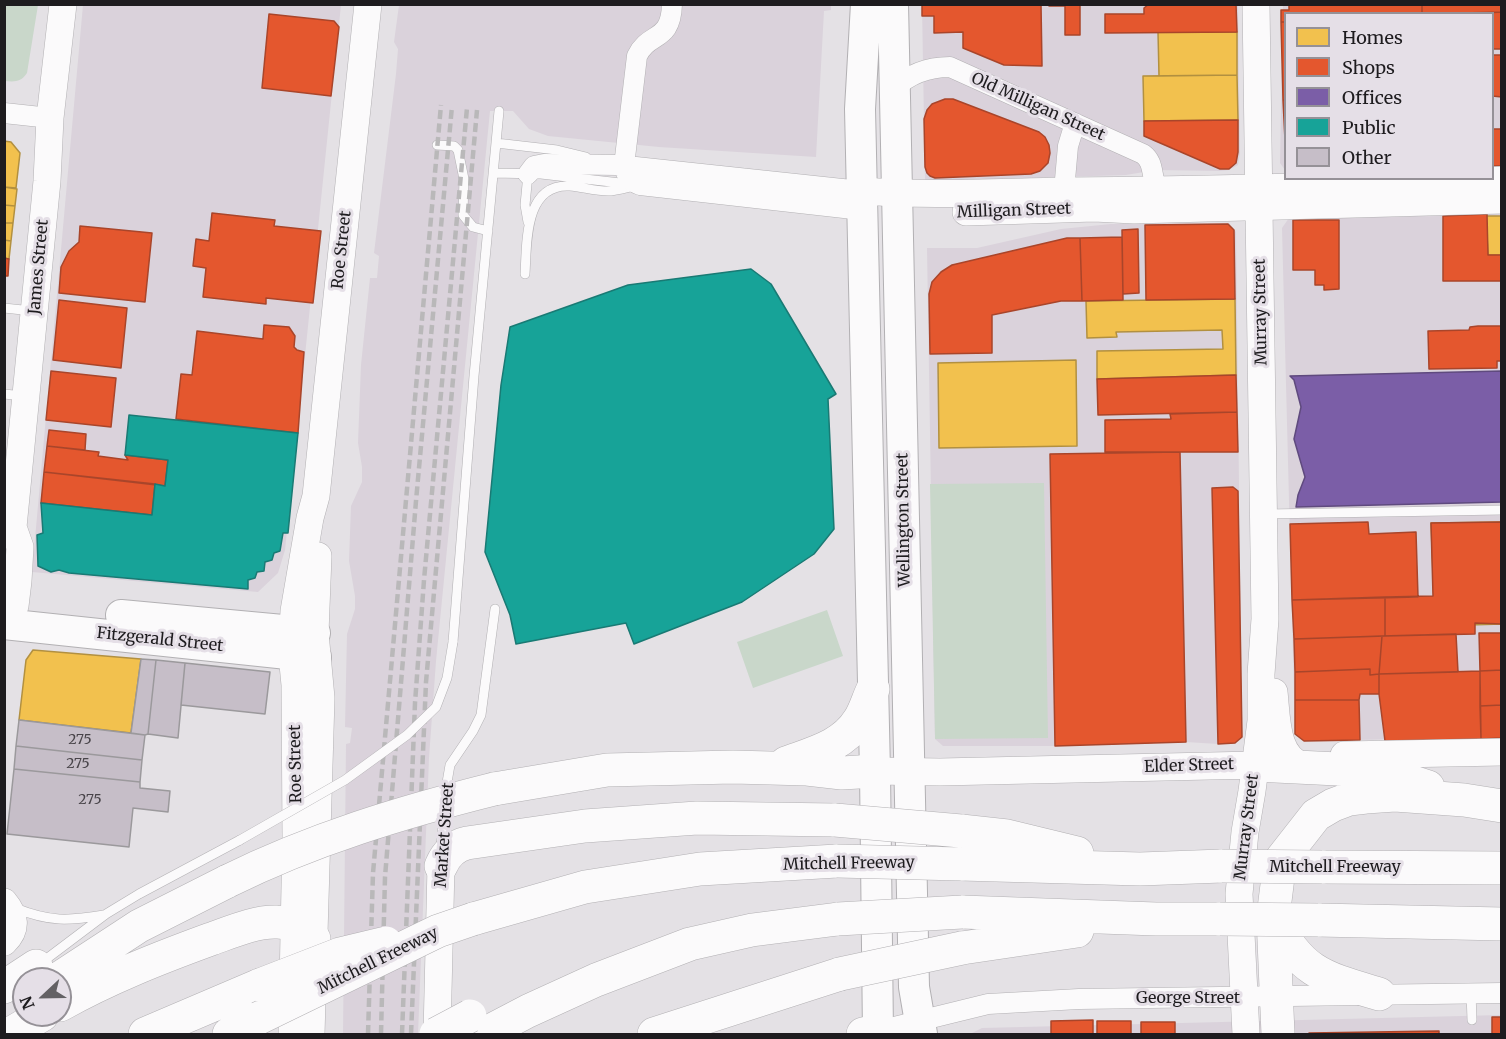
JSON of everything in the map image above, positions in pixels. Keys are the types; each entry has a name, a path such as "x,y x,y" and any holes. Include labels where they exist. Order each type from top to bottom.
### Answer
{"highway":[{"path":"774,768 840,740 860,719 873,689"},
{"path":"1255,765 1298,762 1379,771 1464,800"},
{"path":"48,967 139,927 228,881 299,848 432,804 494,789 607,770 733,767 843,773 875,771"},
{"path":"1278,1035 1273,917 1280,861 1316,815 1349,799 1395,795 1464,800 1502,806"},
{"path":"445,800 456,829 463,836 474,841"},
{"path":"441,866 453,849 474,841 585,826 697,818 836,820 1007,836 1140,869"},
{"name":"Mitchell Freeway","path":"229,1035 438,931 585,887 700,869 837,861 1140,869 1222,866 1502,868"},
{"path":"436,1035 477,1025 560,976 640,951 690,944 752,930 838,919 962,912 1156,919 1502,924"},
{"path":"1273,917 1285,942 1300,960 1314,971 1334,981 1379,994"},
{"path":"654,1035 840,974 962,948 1156,919"},
{"path":"72,999 125,971 227,934 278,922 304,932"},
{"path":"145,1035 260,985 340,954 438,931"},
{"path":"10,1035 23,1027"}],"main road":[{"name":"James Street","path":"7,613 20,547 9,530 15,395 35,311 47,181 50,118 63,4"},
{"name":"Roe Street","path":"311,1035 296,813 295,685 304,644 294,611 316,496 368,4"},
{"path":"866,4 860,109 875,771 873,1033"},
{"name":"Wellington Street","path":"892,4 914,987 921,1028"},
{"name":"Murray Street","path":"1246,1035 1239,894 1245,832 1261,721 1261,674 1265,619 1256,4"},
{"name":"Milligan Street","path":"897,203 1064,191 1163,190 1260,197 1502,180"},
{"name":"Milligan Street","path":"862,201 897,203 1260,197 1502,200"},
{"name":"Fitzgerald Street","path":"7,613 304,644"},
{"name":"Murray Street","path":"1265,619 1280,733 1298,762"},
{"path":"1298,762 1502,752"},
{"name":"Elder Street","path":"875,771 1255,765"},
{"name":"Market Street","path":"436,1035 441,866"},
{"path":"4,942 10,936 14,926 13,914 5,903"},
{"name":"Roe Street","path":"292,1035 304,932"}],"street":[{"path":"640,185 627,177 620,165 637,56 642,46 661,35 667,28 671,20 672,4"},
{"name":"Old Milligan Street","path":"894,90 904,79 912,75 926,70 950,67 1143,154 1152,164 1156,186 1163,190"},
{"path":"4,113 50,118"},
{"name":"Milligan Street","path":"1064,191 1068,146 1075,123"},
{"name":"Milligan Street","path":"528,174 534,166 544,164 620,165 862,201"},
{"name":"Milligan Street","path":"640,185 862,201"},
{"name":"George Street","path":"873,1033 921,1028 988,1004 1079,999 1278,998 1502,993"}],"lane":[{"path":"38,967 106,914 345,780 407,735 436,707 447,678 453,642 499,111"},
{"path":"496,143 557,150 620,165"},
{"path":"437,145 454,146 458,150 464,179 464,215 473,227 488,231"},
{"name":"Milligan Street","path":"494,173 640,185"},
{"path":"525,274 529,225 525,205 528,174"},
{"path":"529,225 542,195 553,187 567,186 610,191 640,185"},
{"path":"4,308 35,311"},
{"path":"1264,514 1379,508 1502,510"},
{"name":"Market Street","path":"441,866 442,826 450,765 481,715 495,609"},
{"path":"5,903 47,919 71,921 106,914"},
{"path":"1471,993 1472,1020"}],"shaded area":[{"path":"83,5 341,5 285,550 278,573 258,592 32,572"},
{"path":"399,5 831,5 831,10 824,11 816,157 659,147 548,136 529,129 513,111 490,111 436,661 429,758 418,1034 343,1034 346,744 350,743 352,728 345,727 347,634 355,609 349,561 351,506 362,482 358,443 361,365 370,278 377,278 379,256 374,253 396,74 398,49 394,42"},
{"path":"922,5 1238,5 1240,153 1238,165 1229,170 1220,171 1156,170 1126,175 925,181"},
{"path":"1283,5 1501,5 1501,166 1494,166 1494,12 1284,12 1284,169 1280,163"},
{"path":"1501,213 1501,737 1304,741 1295,734 1282,228 1289,218"},
{"path":"1229,223 1236,232 1242,737 1235,743 1218,744 1186,742 1055,746 943,746 935,739 927,248 977,248 1061,229 1111,224"},
{"path":"1502,1015 1501,1034 970,1034 982,1028"}],"green space":[{"path":"5,4 38,5 27,73 20,80 15,81 5,81"},
{"path":"1044,483 1048,738 935,739 930,484"},
{"path":"827,610 843,656 753,688 737,642"}],"building: Homes":[{"path":"1158,32 1237,32 1237,75 1159,76"},
{"path":"1237,75 1238,120 1144,121 1143,76"},
{"path":"4,141 11,142 20,153 16,188 4,187"},
{"path":"4,187 17,189 15,206 4,205"},
{"path":"4,205 15,206 13,223 4,223"},
{"path":"1486,216 1502,216 1502,255 1488,255"},
{"path":"4,223 13,223 11,241 4,240"},
{"path":"4,240 11,241 9,259 4,258"},
{"path":"1235,299 1236,375 1097,379 1097,351 1223,349 1222,330 1116,332 1117,337 1087,338 1086,301"},
{"path":"1076,360 1077,446 939,448 938,363"},
{"path":"1501,522 1502,624 1435,626 1431,523"},
{"path":"33,650 141,659 131,733 19,720 26,660"}],"building: Shops":[{"path":"922,4 1041,4 1042,66 1004,65 963,48 963,32 934,33 934,16 922,16"},
{"path":"1049,4 1080,4 1080,35 1065,35 1065,6 1049,6"},
{"path":"1149,4 1236,4 1237,32 1105,33 1105,14 1144,14 1144,8"},
{"path":"1289,4 1422,4 1422,12 1284,12 1284,22 1281,22 1281,10 1289,10"},
{"path":"1422,4 1502,4 1502,12 1422,12"},
{"path":"1494,12 1502,12 1502,49 1494,49"},
{"path":"269,14 334,21 339,27 331,96 262,88"},
{"path":"1281,22 1284,22 1283,100"},
{"path":"1494,55 1502,55 1502,97 1494,96"},
{"path":"945,99 953,99 1039,132 1049,145 1048,163 1040,171 1031,174 935,178 930,176 925,167 924,119 932,104"},
{"path":"1238,120 1236,163 1229,169 1220,169 1144,136 1144,121"},
{"path":"1494,129 1502,129 1502,166 1494,166"},
{"path":"212,213 275,220 274,226 321,231 313,303 266,298 266,304 203,297 206,268 193,266 196,239 209,241"},
{"path":"1487,214 1488,255 1502,255 1502,281 1443,281 1443,216"},
{"path":"1293,220 1339,220 1339,289 1324,290 1324,285 1315,285 1315,270 1293,270"},
{"path":"1228,224 1234,230 1235,299 1146,300 1145,225"},
{"path":"80,226 152,233 145,302 59,293 61,267 69,251 79,242"},
{"path":"1138,229 1139,293 1123,294 1122,230"},
{"path":"1122,237 1123,300 1082,301 1080,238"},
{"path":"1067,238 1080,238 1082,301 1061,301 992,315 992,353 930,354 929,294 932,282 941,272 952,265"},
{"path":"4,258 9,259 8,276 4,276"},
{"path":"59,300 127,308 121,368 53,360"},
{"path":"264,325 289,327 295,336 294,347 304,352 298,433 176,419 181,374 192,375 197,331 263,339"},
{"path":"1502,326 1502,361 1497,361 1497,368 1429,369 1428,331 1469,330 1470,327"},
{"path":"51,371 116,378 111,427 46,420"},
{"path":"1236,375 1237,412 1098,415 1097,379"},
{"path":"1237,412 1238,452 1105,452 1105,420 1171,419 1170,414"},
{"path":"49,430 86,434 85,450 47,446"},
{"path":"47,446 99,452 98,456 128,460 125,455 168,460 165,486 44,472"},
{"path":"1180,452 1186,742 1055,746 1050,454"},
{"path":"44,472 155,484 152,515 41,503"},
{"path":"1233,487 1238,491 1242,737 1235,743 1218,744 1212,488"},
{"path":"1368,522 1369,534 1416,532 1418,597 1292,600 1290,524"},
{"path":"1501,522 1502,624 1475,623 1475,634 1385,636 1385,597 1433,596 1431,523"},
{"path":"1385,597 1385,636 1294,639 1292,600"},
{"path":"1479,633 1502,633 1502,670 1480,671"},
{"path":"1456,634 1458,672 1379,674 1382,636"},
{"path":"1382,636 1379,674 1370,675 1370,669 1295,672 1294,639"},
{"path":"1370,669 1370,675 1379,674 1379,694 1360,694 1359,700 1295,700 1295,672"},
{"path":"1502,670 1502,705 1480,706 1480,671"},
{"path":"1480,671 1481,739 1385,741 1379,674"},
{"path":"1295,700 1359,700 1360,740 1304,741 1295,734"},
{"path":"1502,705 1502,738 1481,739 1480,706"},
{"path":"1492,1017 1502,1017 1502,1034 1492,1034"},
{"path":"1093,1020 1093,1034 1051,1034 1051,1021"},
{"path":"1097,1021 1131,1021 1131,1034 1097,1034"},
{"path":"1141,1022 1175,1022 1175,1034 1141,1034"},
{"path":"1439,1031 1439,1034 1309,1033"}],"building: Offices":[{"path":"1502,371 1502,502 1296,507 1305,477 1294,439 1301,407 1294,380 1290,376"}],"building: Public":[{"path":"751,269 771,284 836,394 828,399 834,529 814,554 742,602 634,644 626,623 516,644 510,615 485,552 501,385 510,327 628,285"},
{"path":"129,415 298,433 288,533 283,533 280,551 274,553 272,560 265,562 264,571 257,572 255,578 248,580 248,589 69,573 59,570 51,572 38,566 37,535 43,533 41,503 152,515 155,484 165,486 168,460 125,455"}],"building: Other":[{"path":"141,659 156,660 148,734 145,735 131,733"},
{"path":"156,660 185,663 178,738 148,734"},
{"path":"185,663 270,672 265,714 181,705"},
{"path":"19,720 145,735 142,760 16,746"},
{"path":"16,746 142,760 140,782 14,769"},
{"path":"14,769 140,782 140,788 170,791 168,812 133,808 129,847 7,834"}],"railway":[{"path":"368,1034 373,873 441,105"},
{"path":"381,1034 385,877 452,106"},
{"path":"402,1034 415,703 467,108"},
{"path":"411,1034 426,682 477,110"}]}
